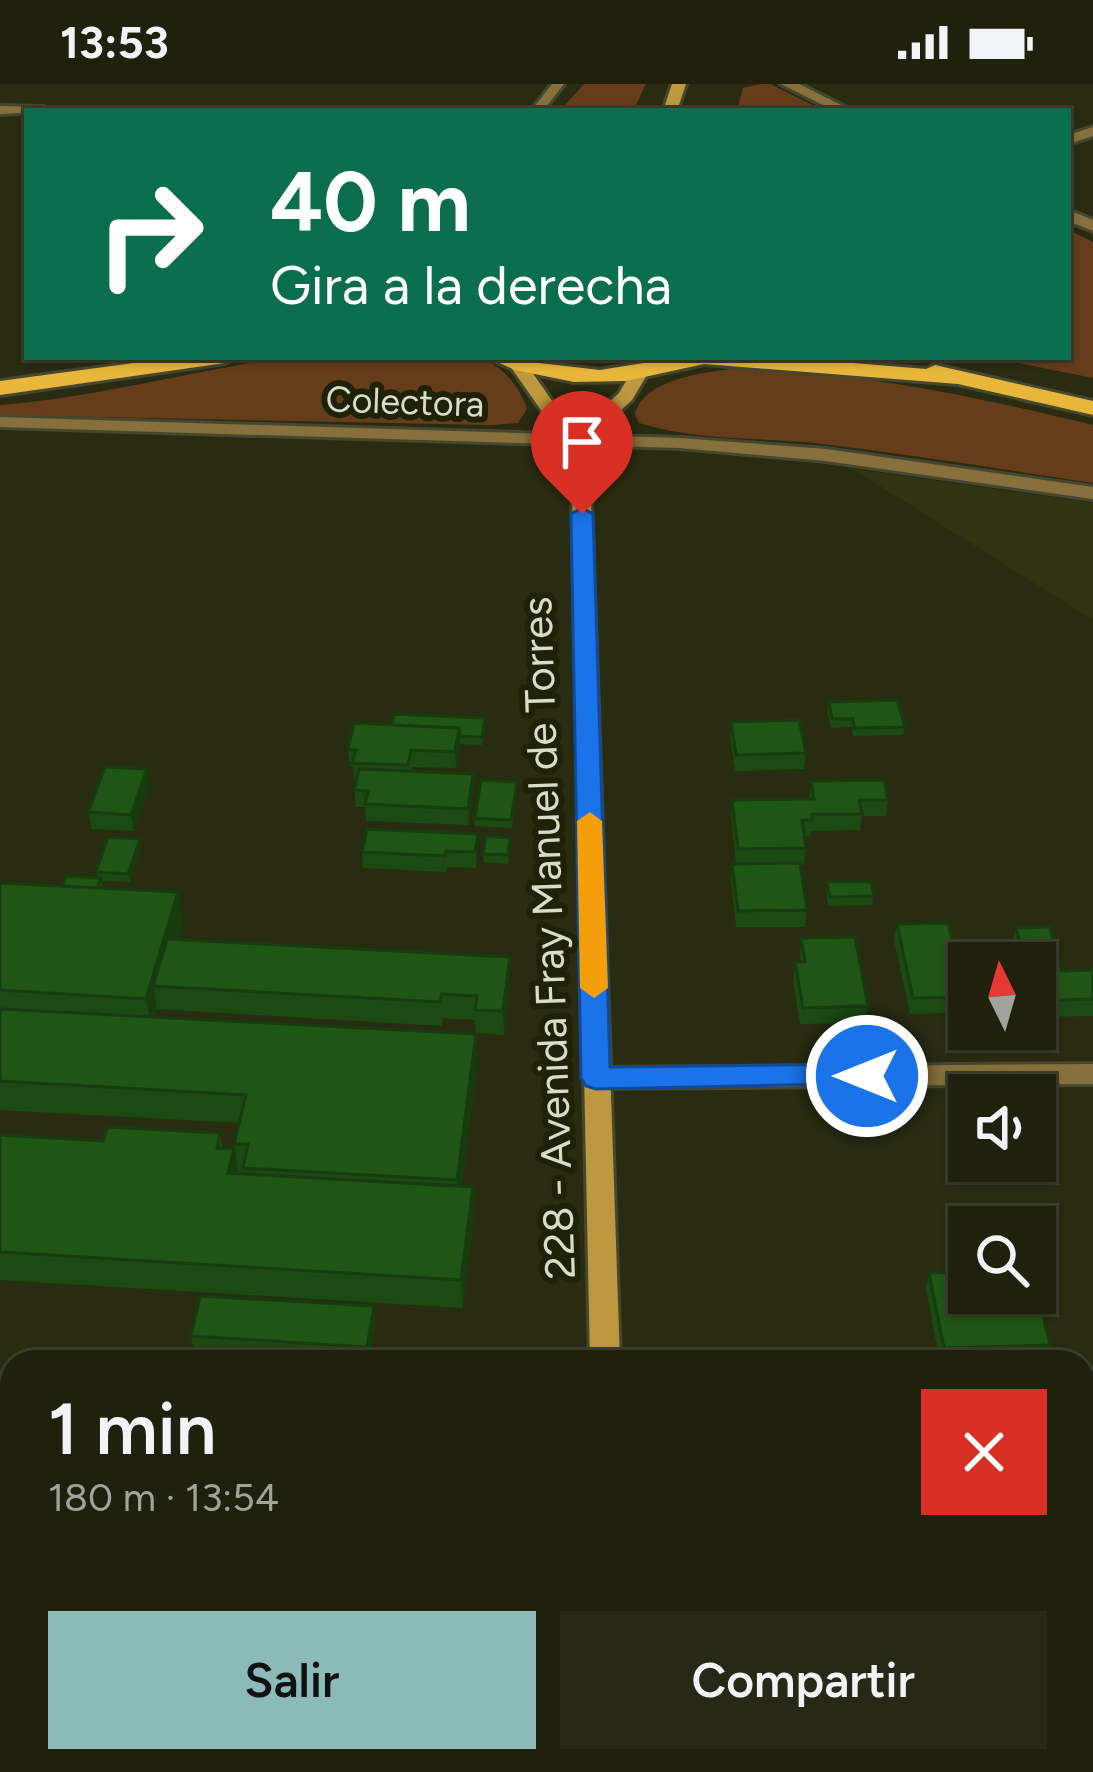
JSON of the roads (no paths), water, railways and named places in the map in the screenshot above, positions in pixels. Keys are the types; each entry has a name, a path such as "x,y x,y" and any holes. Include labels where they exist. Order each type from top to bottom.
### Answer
{"main road":[{"path":"0,388 203,360"},
{"path":"505,360 598,377 638,375 692,360"},
{"path":"741,360 954,377"},
{"path":"895,360 1093,408"},
{"path":"519,365 557,422 580,440 626,396 638,375"},
{"name":"228 - Avenida Fray Manuel de Torres","path":"580,440 605,1350"}],"street":[{"path":"788,84 840,108"},
{"name":"Colectora","path":"0,422 580,440 826,455 1093,493"},
{"path":"596,1078 1093,1074"}],"lane":[{"path":"538,108 558,84"}]}
